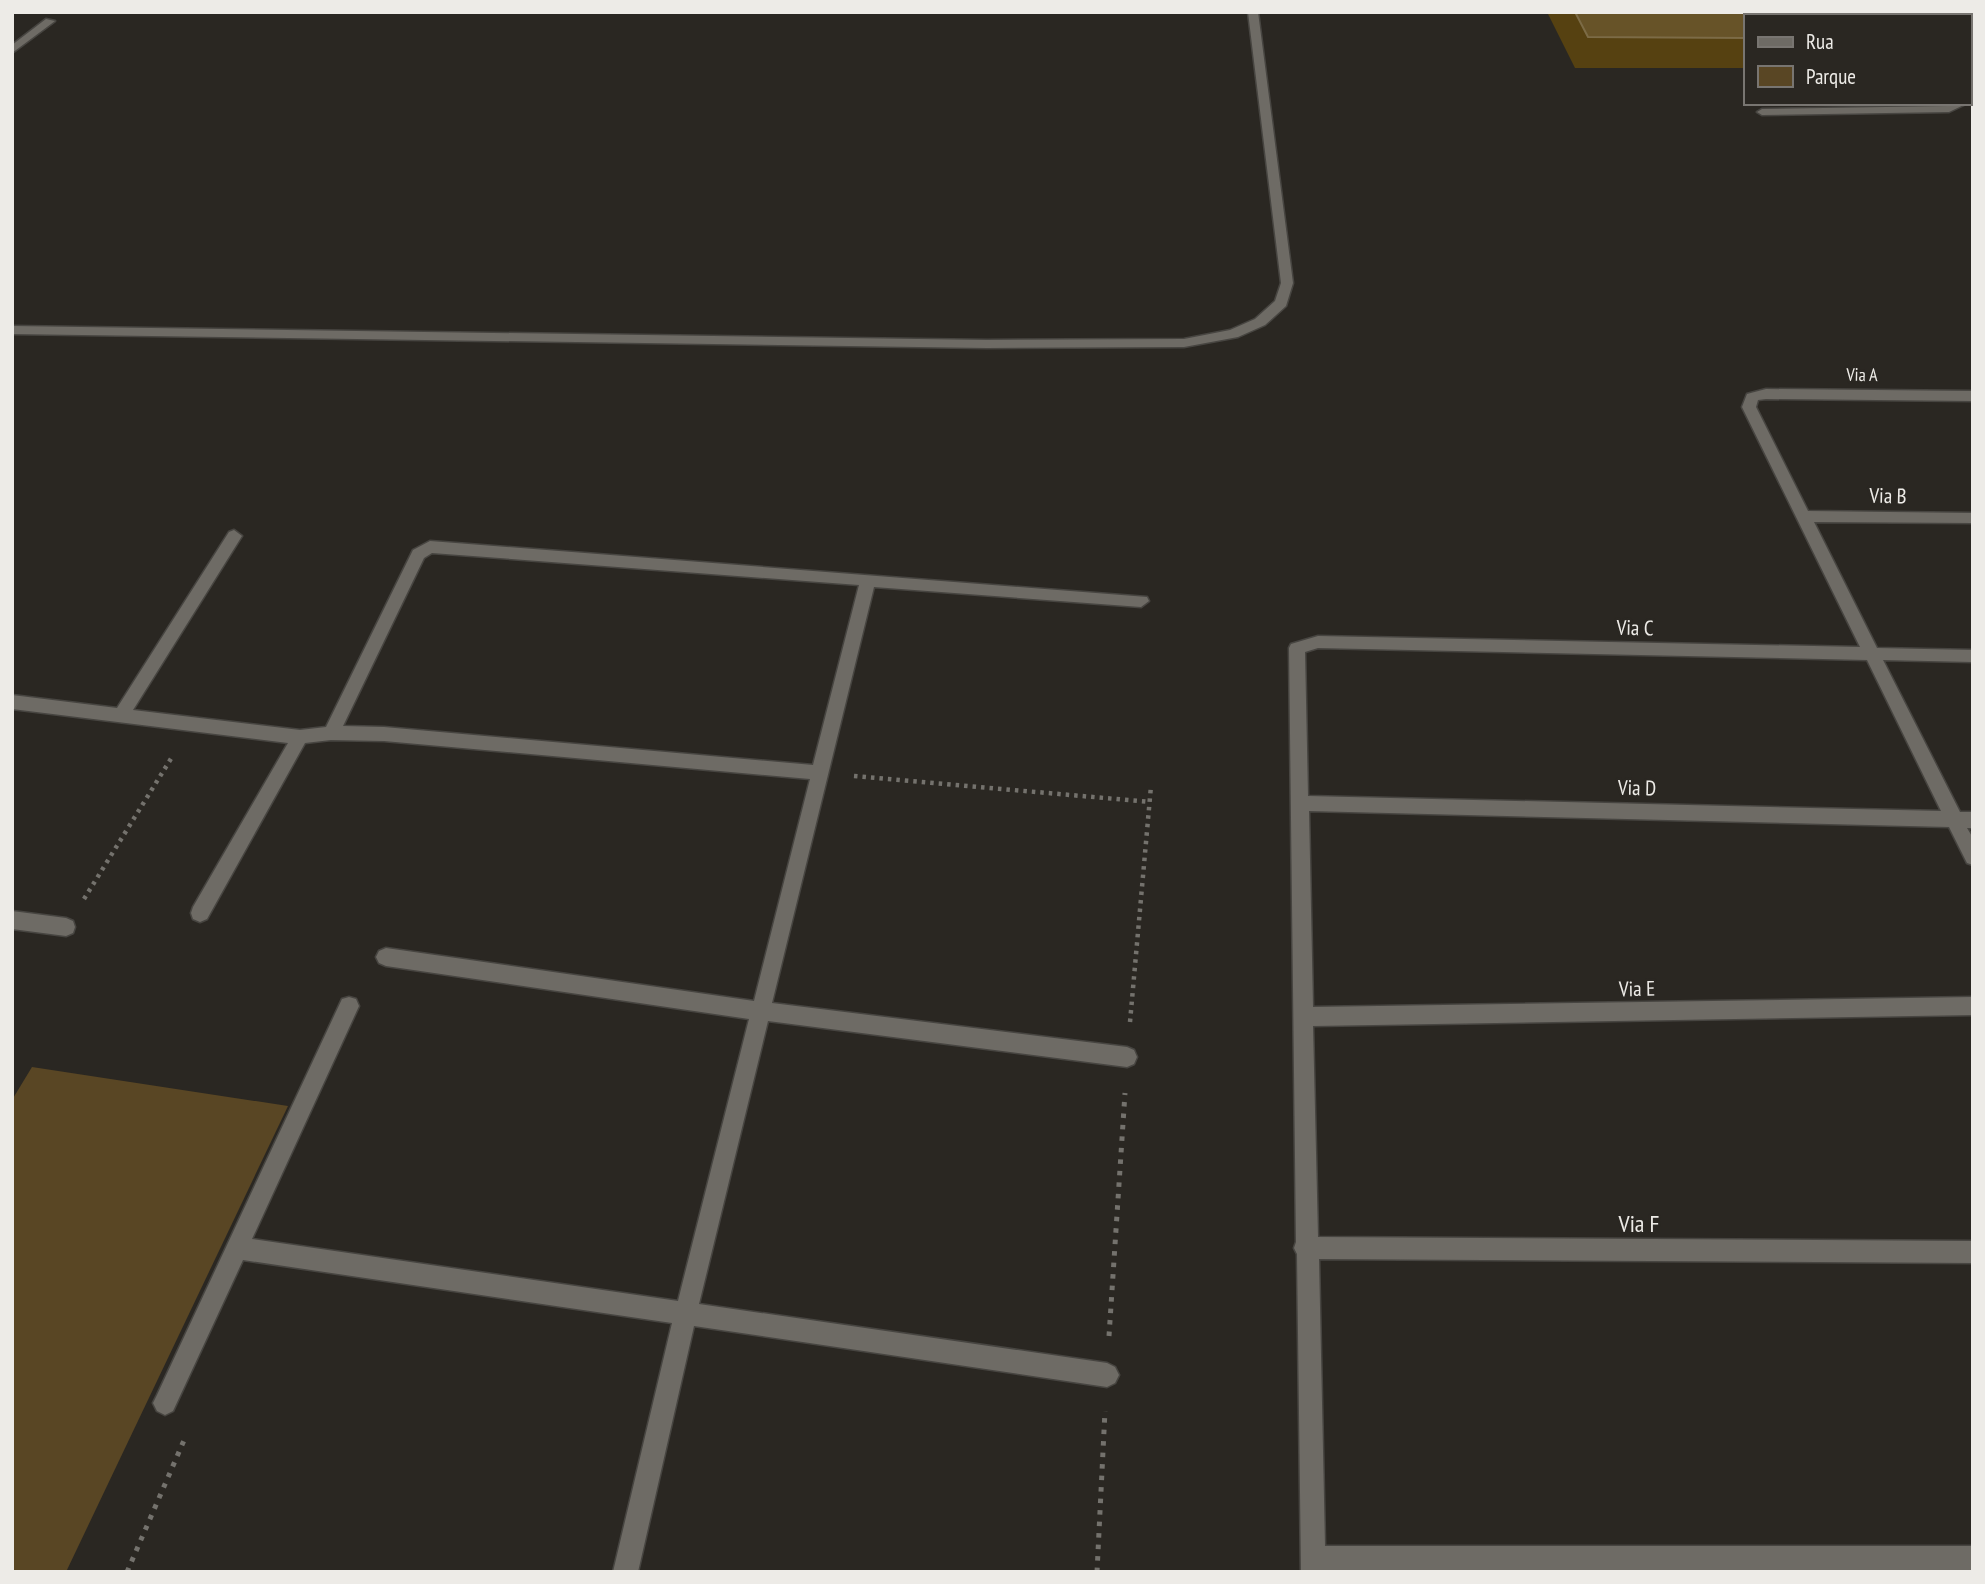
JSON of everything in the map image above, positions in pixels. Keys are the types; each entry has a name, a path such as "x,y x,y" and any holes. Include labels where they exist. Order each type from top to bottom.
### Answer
{"street":[{"path":"12,330 987,344 1184,343 1233,334 1260,322 1281,303 1287,283 1253,12"},
{"path":"12,50 50,21"},
{"path":"1762,112 1949,109 1958,105"},
{"name":"Via A","path":"1802,516 1749,407 1752,397 1766,394 1973,396"},
{"path":"1802,516 1973,857"},
{"name":"Via B","path":"1802,516 1973,518"},
{"path":"121,715 234,536"},
{"path":"331,733 418,554 430,547 1141,601"},
{"path":"625,1572 685,1316 868,579"},
{"name":"Via C","path":"1300,803 1297,648 1318,642 1973,656"},
{"path":"12,702 300,737 331,733 384,734 820,773"},
{"path":"200,913 300,737"},
{"path":"1300,803 1313,1565 1973,1558"},
{"name":"Via D","path":"1300,803 1973,820"},
{"path":"12,920 66,927"},
{"path":"386,957 761,1011 1127,1057"},
{"path":"165,1403 349,1006"},
{"name":"Via E","path":"1302,1017 1973,1006"},
{"path":"238,1248 685,1316 1107,1375"},
{"name":"Via F","path":"1306,1248 1973,1252"}],"path":[{"path":"66,927 192,724"},
{"path":"820,773 1150,802"},
{"path":"1097,1572 1127,1057 1151,786"},
{"path":"127,1572 194,1416 193,1408 165,1403"}],"green space":[{"path":"32,1067 288,1106 66,1572 12,1572 12,1100"}],"building":[{"path":"1575,12 1894,14 1744,14 1744,38 1588,37"}]}
